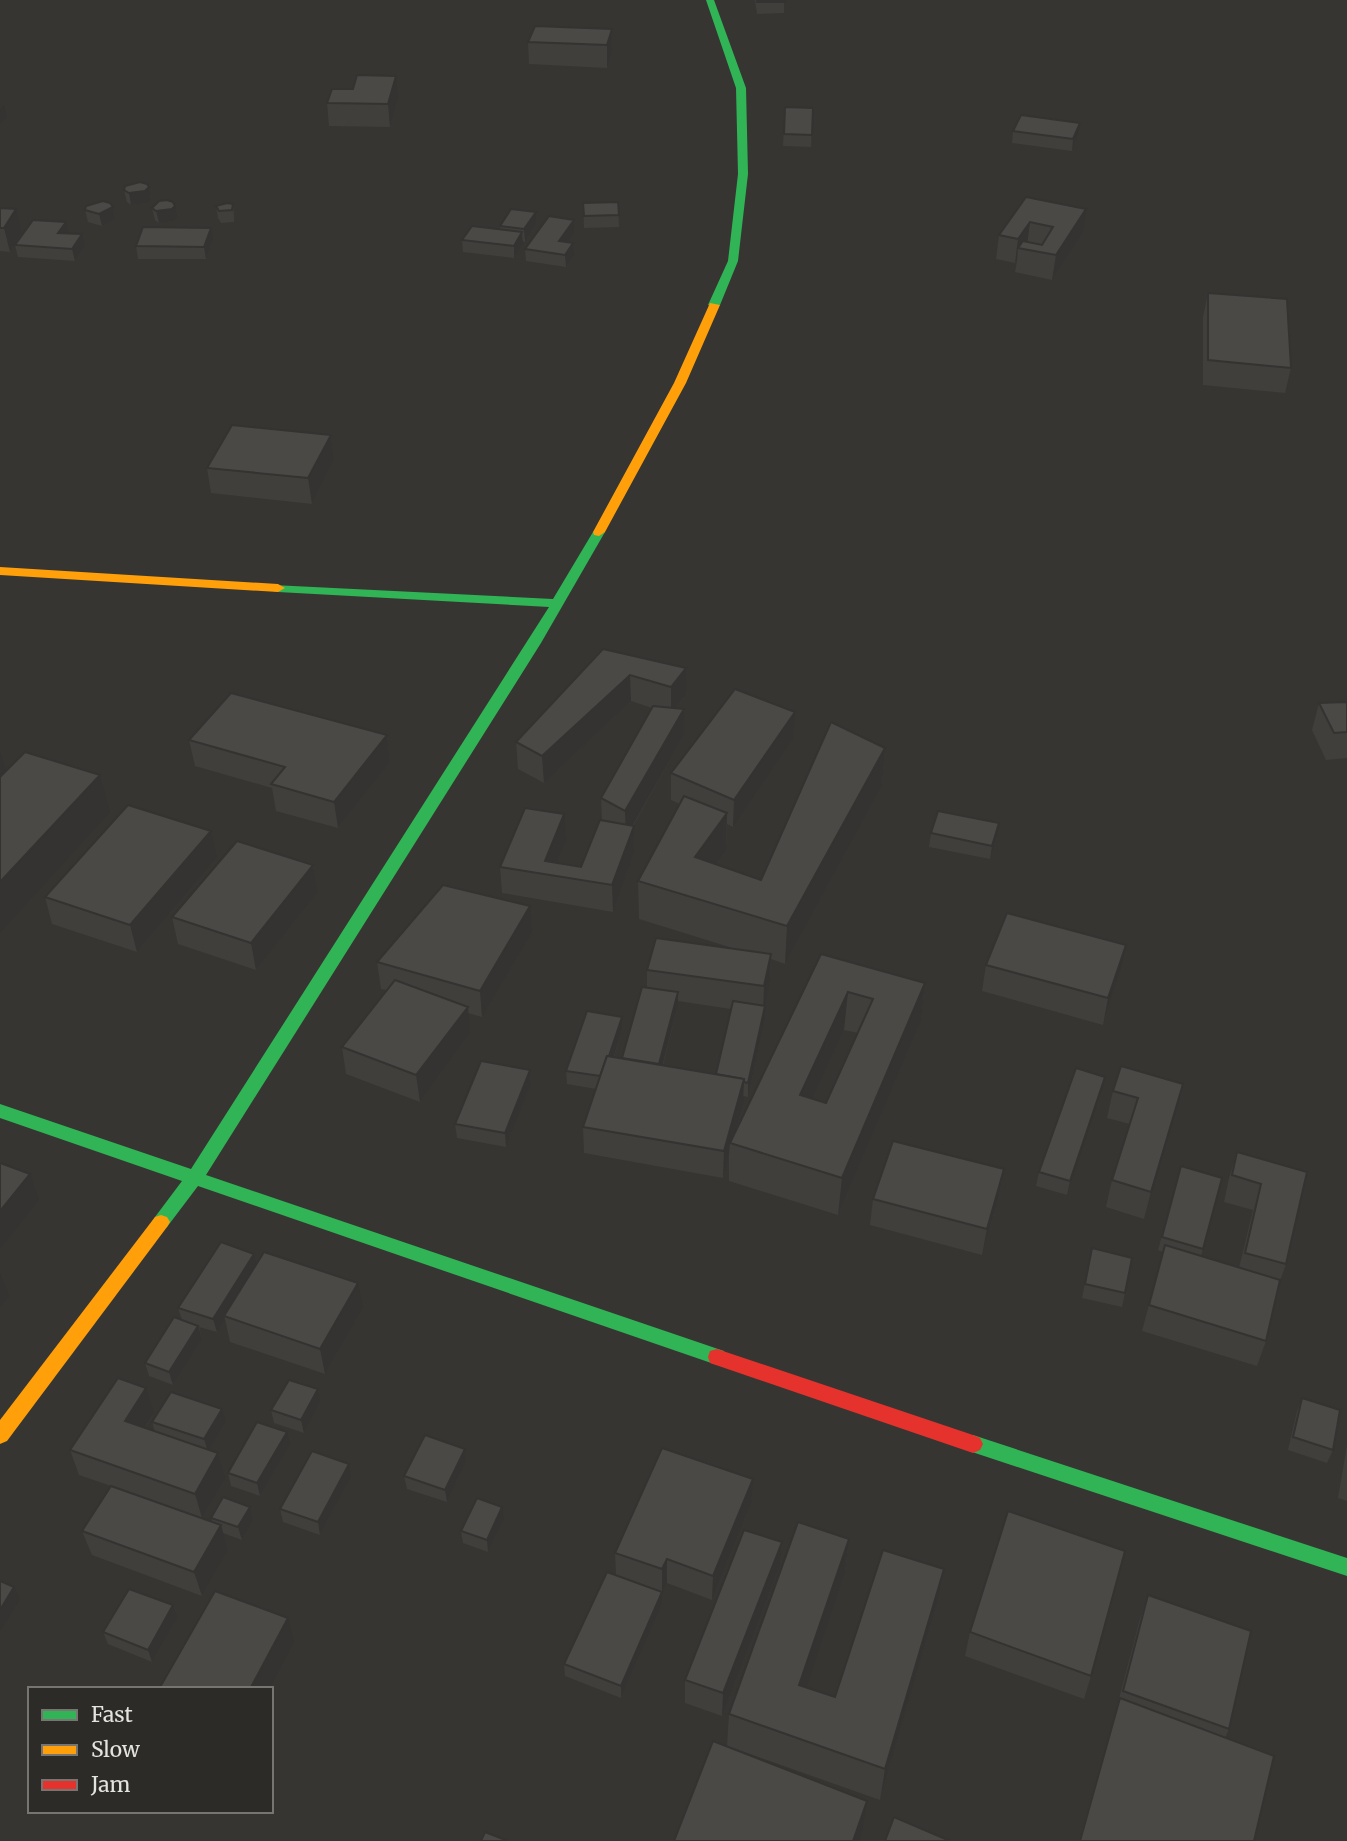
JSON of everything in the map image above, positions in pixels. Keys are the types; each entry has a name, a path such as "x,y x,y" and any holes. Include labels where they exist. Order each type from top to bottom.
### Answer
{"street":[{"path":"0,1435 196,1176 558,603 680,383 733,261 743,174 741,88 710,0"},
{"path":"0,571 558,603"},
{"path":"0,1111 196,1176 850,1403 1347,1567"}],"building":[{"path":"784,0 785,2 757,2"},
{"path":"535,26 612,29 607,45 528,42"},
{"path":"357,75 396,76 388,104 327,103 332,89 353,89"},
{"path":"785,107 813,108 812,135 784,134"},
{"path":"1021,115 1080,123 1073,139 1013,131"},
{"path":"140,182 149,187 145,191 129,193 124,190 125,186"},
{"path":"1026,197 1086,209 1056,255 1018,248 1023,241 1042,245 1053,227 1030,222 1018,239 999,235"},
{"path":"103,201 113,207 99,214 85,210 86,206"},
{"path":"159,201 173,202 175,206 172,209 156,211 152,208"},
{"path":"618,202 619,215 584,216 583,203"},
{"path":"233,204 232,210 219,211 216,206"},
{"path":"0,208 16,209 4,228 0,228"},
{"path":"511,209 536,212 524,229 500,226"},
{"path":"549,216 574,220 559,241 573,243 565,255 525,249"},
{"path":"33,220 66,222 58,233 82,234 72,249 15,245"},
{"path":"472,226 522,232 514,246 462,240"},
{"path":"143,227 211,228 204,247 136,246"},
{"path":"1208,293 1287,299 1291,368 1208,360"},
{"path":"232,425 331,435 308,478 207,468"},
{"path":"603,649 686,668 671,687 630,675 542,756 516,742"},
{"path":"735,689 795,712 734,800 671,773"},
{"path":"231,693 387,735 334,802 271,784 285,767 189,740"},
{"path":"1347,702 1347,732 1334,733 1319,703"},
{"path":"653,706 684,709 625,811 601,798"},
{"path":"831,722 885,748 787,926 638,881 684,796 727,813 695,857 761,880"},
{"path":"25,752 100,775 0,882 0,777"},
{"path":"128,805 211,831 130,925 45,897"},
{"path":"525,808 564,814 545,861 581,867 600,820 634,826 612,885 500,867"},
{"path":"938,811 999,823 992,846 931,833"},
{"path":"237,841 313,865 251,943 172,917"},
{"path":"443,885 530,906 480,991 377,962"},
{"path":"1007,913 1126,945 1108,998 986,965"},
{"path":"656,938 771,954 764,986 647,970"},
{"path":"821,954 925,983 842,1178 730,1143","holes":["848,992 873,999 826,1103 800,1095"]},
{"path":"395,980 468,1007 416,1075 342,1047"},
{"path":"642,987 678,992 659,1064 622,1058"},
{"path":"733,1001 765,1006 748,1083 744,1082 744,1079 716,1074"},
{"path":"587,1011 622,1017 600,1076 566,1071"},
{"path":"607,1056 744,1079 724,1151 583,1127"},
{"path":"481,1061 530,1070 505,1133 455,1124"},
{"path":"1121,1066 1183,1084 1151,1192 1112,1180 1138,1098 1113,1091"},
{"path":"1076,1068 1105,1077 1070,1181 1039,1172"},
{"path":"893,1141 1004,1169 987,1229 873,1199"},
{"path":"1237,1152 1307,1172 1286,1264 1245,1253 1261,1184 1232,1175"},
{"path":"0,1163 30,1174 0,1211"},
{"path":"1181,1166 1222,1178 1203,1249 1162,1237"},
{"path":"221,1242 254,1254 213,1319 178,1308"},
{"path":"1165,1245 1280,1280 1266,1341 1149,1305"},
{"path":"1092,1248 1132,1258 1125,1293 1085,1284"},
{"path":"264,1252 358,1283 320,1349 224,1316"},
{"path":"174,1317 198,1326 169,1372 145,1363"},
{"path":"118,1378 146,1388 125,1421 218,1453 195,1494 70,1450"},
{"path":"289,1380 318,1389 301,1420 271,1410"},
{"path":"171,1392 222,1409 204,1439 152,1422"},
{"path":"1302,1398 1340,1410 1333,1450 1293,1437"},
{"path":"257,1422 287,1432 257,1483 228,1473"},
{"path":"425,1435 465,1449 445,1490 404,1476"},
{"path":"662,1448 753,1479 713,1576 667,1559 662,1569 615,1553"},
{"path":"312,1451 349,1464 318,1522 280,1509"},
{"path":"111,1486 221,1525 194,1572 82,1531"},
{"path":"223,1497 250,1507 238,1527 211,1518"},
{"path":"477,1498 502,1507 487,1540 461,1531"},
{"path":"1008,1511 1125,1551 1091,1676 970,1632"},
{"path":"798,1522 849,1539 799,1685 835,1697 883,1550 944,1569 885,1769 729,1714"},
{"path":"744,1530 782,1542 723,1693 685,1680"},
{"path":"607,1572 662,1592 621,1686 564,1664"},
{"path":"0,1581 14,1587 0,1610"},
{"path":"129,1589 173,1605 148,1650 103,1632"},
{"path":"215,1591 288,1618 251,1687 160,1687"},
{"path":"1148,1595 1251,1631 1229,1729 1123,1691"},
{"path":"1120,1698 1274,1756 1254,1841 1080,1841"},
{"path":"713,1741 867,1801 853,1841 674,1841"},
{"path":"894,1817 950,1841 885,1841"},
{"path":"485,1832 508,1841 481,1841"}],"traffic: fast":[{"path":"710,0 741,88 743,174 733,261 714,305"},
{"path":"161,1222 196,1176 534,643 599,532"},
{"path":"278,588 558,603"},
{"path":"0,1111 717,1357"},
{"path":"973,1444 1347,1567"}],"traffic: slow":[{"path":"599,532 680,383 714,305"},
{"path":"0,571 278,588"},
{"path":"0,1435 161,1222"}],"traffic: jam":[{"path":"717,1357 973,1444"}]}
